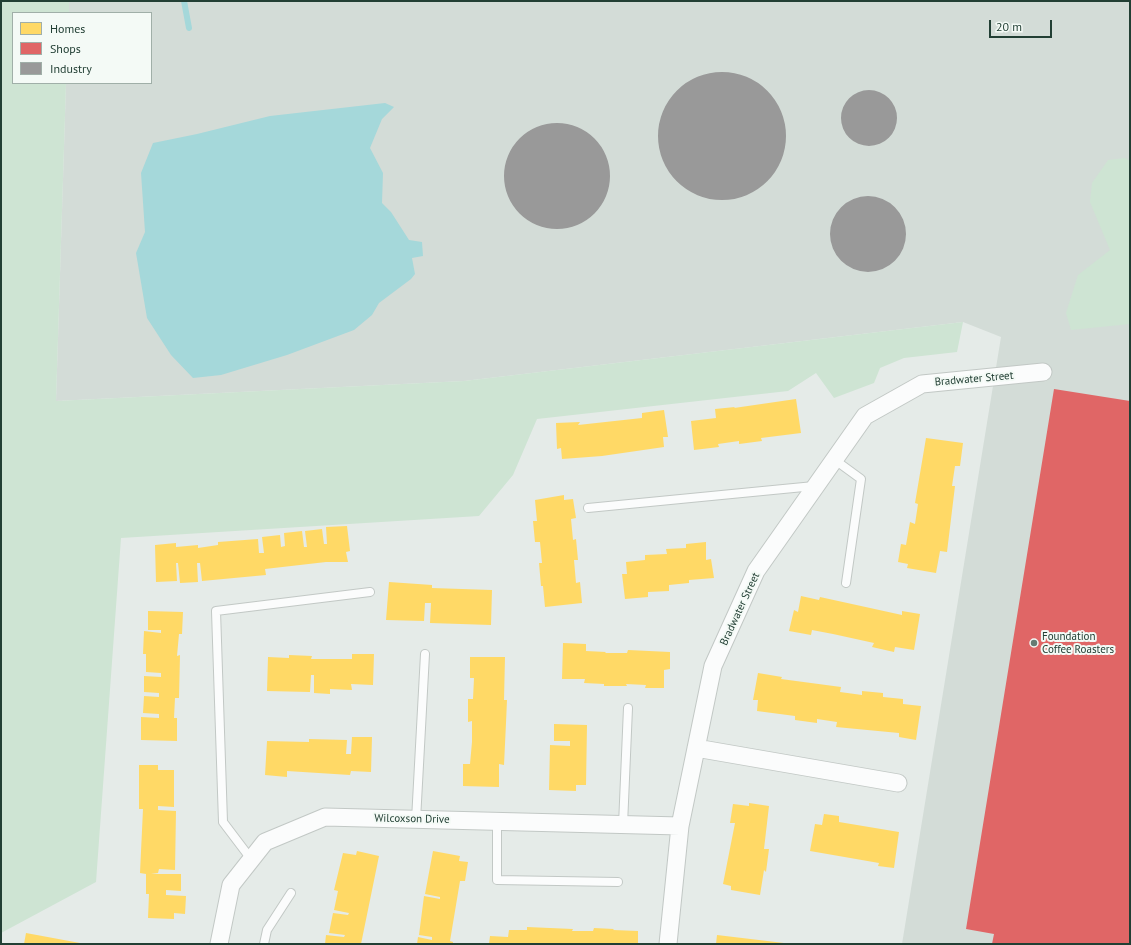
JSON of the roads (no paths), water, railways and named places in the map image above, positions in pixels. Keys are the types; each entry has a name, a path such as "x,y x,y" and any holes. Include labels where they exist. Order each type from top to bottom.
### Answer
{"street":[{"name":"Bradwater Street","path":"668,944 680,826 714,666 756,571 865,416 922,384 1043,372"},
{"path":"696,748 898,783"},
{"name":"Wilcoxson Drive","path":"219,944 230,885 264,842 325,817 680,826"}],"lane":[{"path":"835,460 861,479 846,583"},
{"path":"588,508 816,485"},
{"path":"251,859 223,822 216,611 370,592"},
{"path":"416,820 425,654"},
{"path":"623,824 628,708"},
{"path":"498,821 497,880 618,882"},
{"path":"264,944 267,930 291,893"}],"water":[{"path":"385,103 394,107 382,119 370,148 383,173 382,203 391,212 409,240 422,242 423,256 412,258 415,274 411,279 379,303 372,315 354,330 287,355 221,375 193,378 171,355 147,318 136,253 145,232 141,173 153,143 270,116"}],"waterway":[{"path":"184,1 189,28"}],"place":[{"name":"Foundation Coffee Roasters","path":"1034,643"}]}
